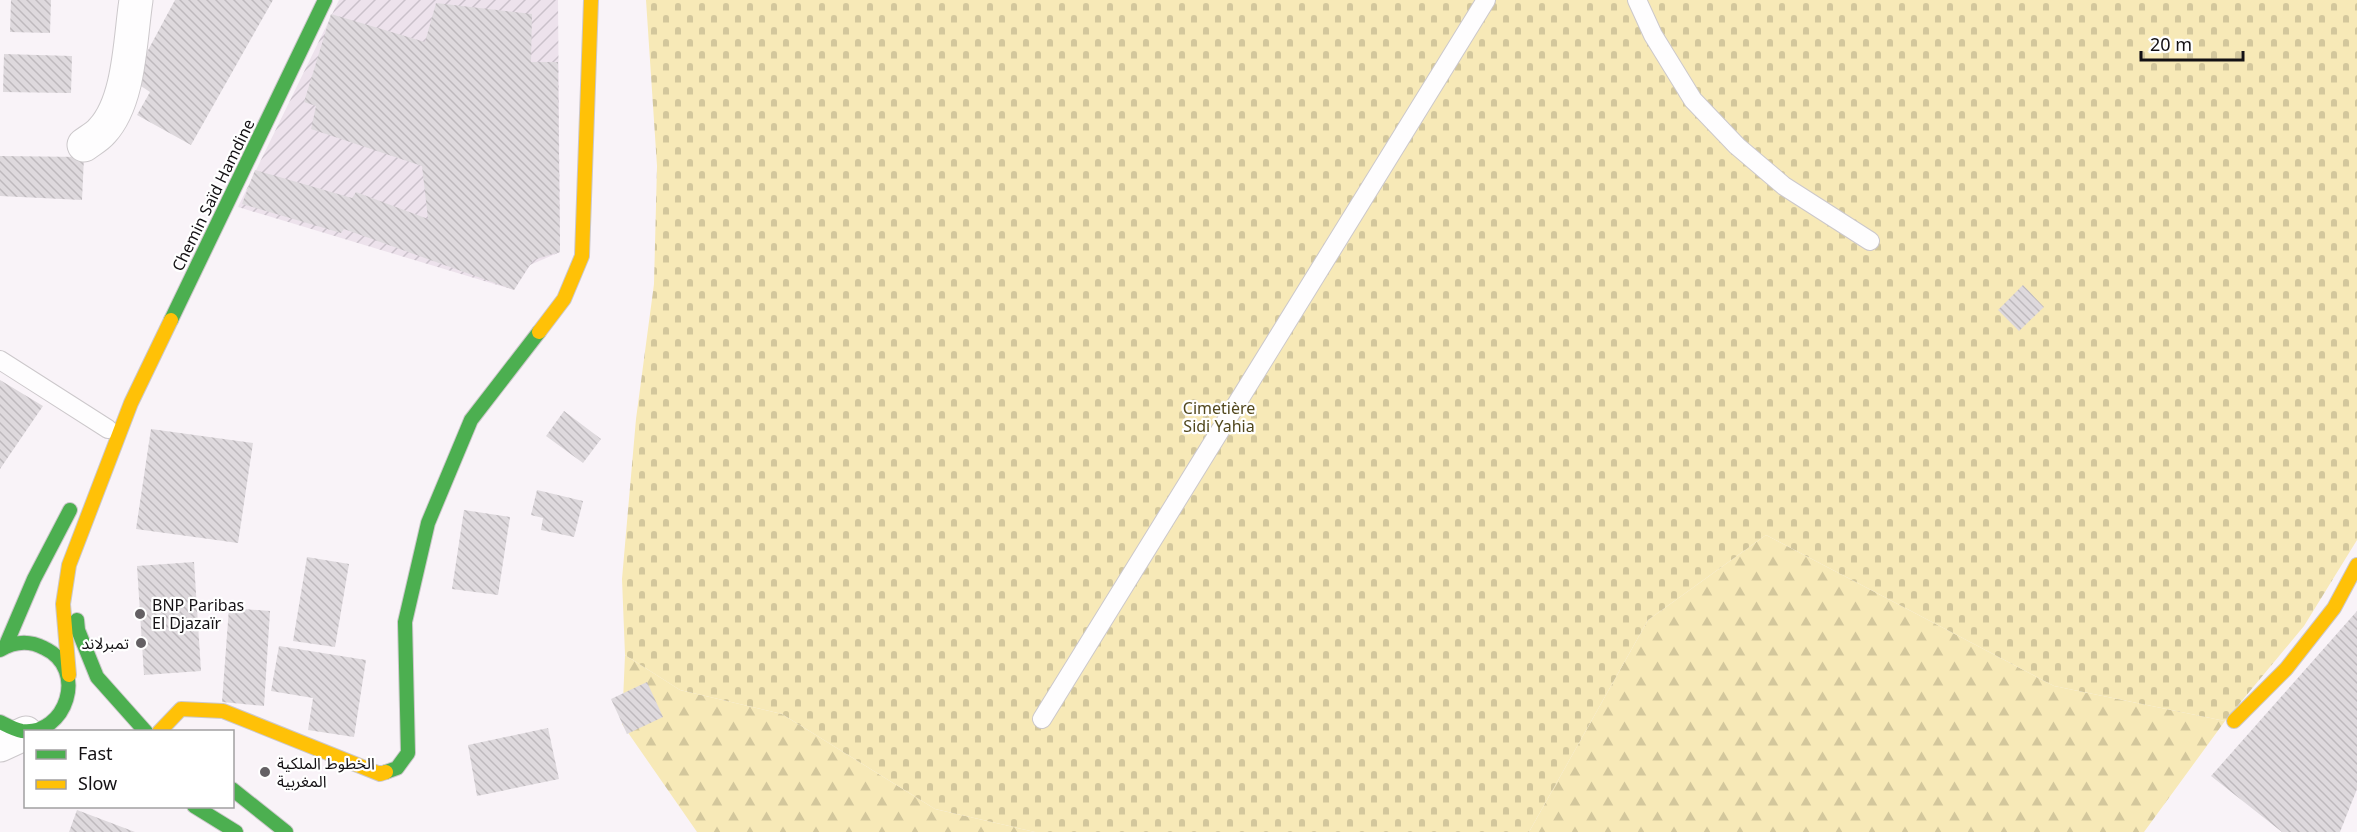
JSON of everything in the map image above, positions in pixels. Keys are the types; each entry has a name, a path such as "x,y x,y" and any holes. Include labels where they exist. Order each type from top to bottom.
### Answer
{"main road":[{"name":"Chemin Saïd Hamdine","path":"131,403 325,0"},
{"path":"161,730 181,709 223,711 380,774 397,768 408,753 405,622 428,523 471,420 564,299 582,256 591,0"},
{"path":"94,459 108,429 131,403"},
{"path":"69,675 63,604 69,565 131,403"},
{"path":"2,648 34,579 75,500"},
{"path":"69,565 78,630 97,677 144,730"},
{"path":"2234,721 2286,669 2334,608 2357,565"},
{"path":"2,648 14,643 29,642 44,645 63,661 75,694 62,712 17,729"},
{"path":"110,714 137,730"},
{"path":"17,729 33,730"},
{"path":"234,791 286,832"},
{"path":"196,808 236,832"}],"street":[{"path":"84,146 102,131 112,117 122,94 136,0"}],"lane":[{"path":"1042,719 1486,0"},
{"path":"1637,0 1653,35 1693,100 1737,146 1784,186 1870,241"},
{"path":"0,360 108,429"}],"shaded area":[{"path":"339,0 558,0 560,252 530,265 514,290 238,207"}],"green space":[{"name":"Cimetière Sidi Yahia","path":"646,0 2357,0 2357,540 2304,626 2225,721 2054,686 1766,535 1648,620 1529,832 1035,832 935,809 782,714 680,690 625,655 622,579 636,419 654,284 657,166"},
{"path":"1766,535 2054,686 2225,721 2144,832 1529,832 1648,620"},
{"path":"625,655 680,690 782,714 935,809 1035,832 697,832 622,724"}],"building":[{"path":"11,0 51,0 50,33 10,32"},
{"path":"175,0 273,0 191,145 137,115 150,92 132,80"},
{"path":"436,3 532,14 531,62 558,62 560,252 533,260 514,290 344,229 341,233 242,204 255,170 352,198 356,192 428,219 422,166 311,129 316,106 304,102 331,14 425,42"},
{"path":"4,54 72,56 71,93 3,92"},
{"path":"0,156 84,157 82,200 0,196"},
{"path":"2023,285 2044,307 2019,331 1998,310"},
{"path":"0,380 43,406 0,469"},
{"path":"564,411 601,439 583,463 546,436"},
{"path":"151,429 253,443 238,543 136,529"},
{"path":"537,490 583,501 574,537 541,530 543,518 531,515"},
{"path":"464,510 510,517 498,595 452,589"},
{"path":"307,557 349,564 335,647 293,641"},
{"path":"194,562 201,671 144,675 137,566"},
{"path":"229,608 270,611 264,706 222,702"},
{"path":"2357,611 2357,789 2340,832 2282,832 2211,776"},
{"path":"279,646 366,660 354,737 308,730 313,698 271,691"},
{"path":"647,682 663,717 627,734 611,699"},
{"path":"548,728 559,779 477,796 468,745"},
{"path":"77,810 135,832 69,832"}],"traffic: fast":[{"path":"171,320 325,0"},
{"path":"386,772 397,768 408,753 405,622 428,523 471,420 539,332"},
{"path":"5,647 34,579 70,510"},
{"path":"77,620 78,630 97,677 144,730"},
{"path":"0,650 11,645 33,644 44,648 58,658 66,671 68,685 66,699 60,712 50,723 37,730"},
{"path":"0,722 24,731"},
{"path":"234,791 286,832"},
{"path":"197,808 236,832"}],"traffic: slow":[{"path":"539,332 564,299 582,256 591,0"},
{"path":"69,675 63,604 69,565 131,403 171,320"},
{"path":"2234,721 2286,669 2334,608 2357,565"},
{"path":"161,730 181,709 223,711 380,774 386,772"}],"place":[{"name":"BNP Paribas El Djazaïr","path":"140,614"},
{"name":"تمبرلاند","path":"141,643"},
{"name":"الخطوط الملكية المغربية","path":"265,772"}]}
